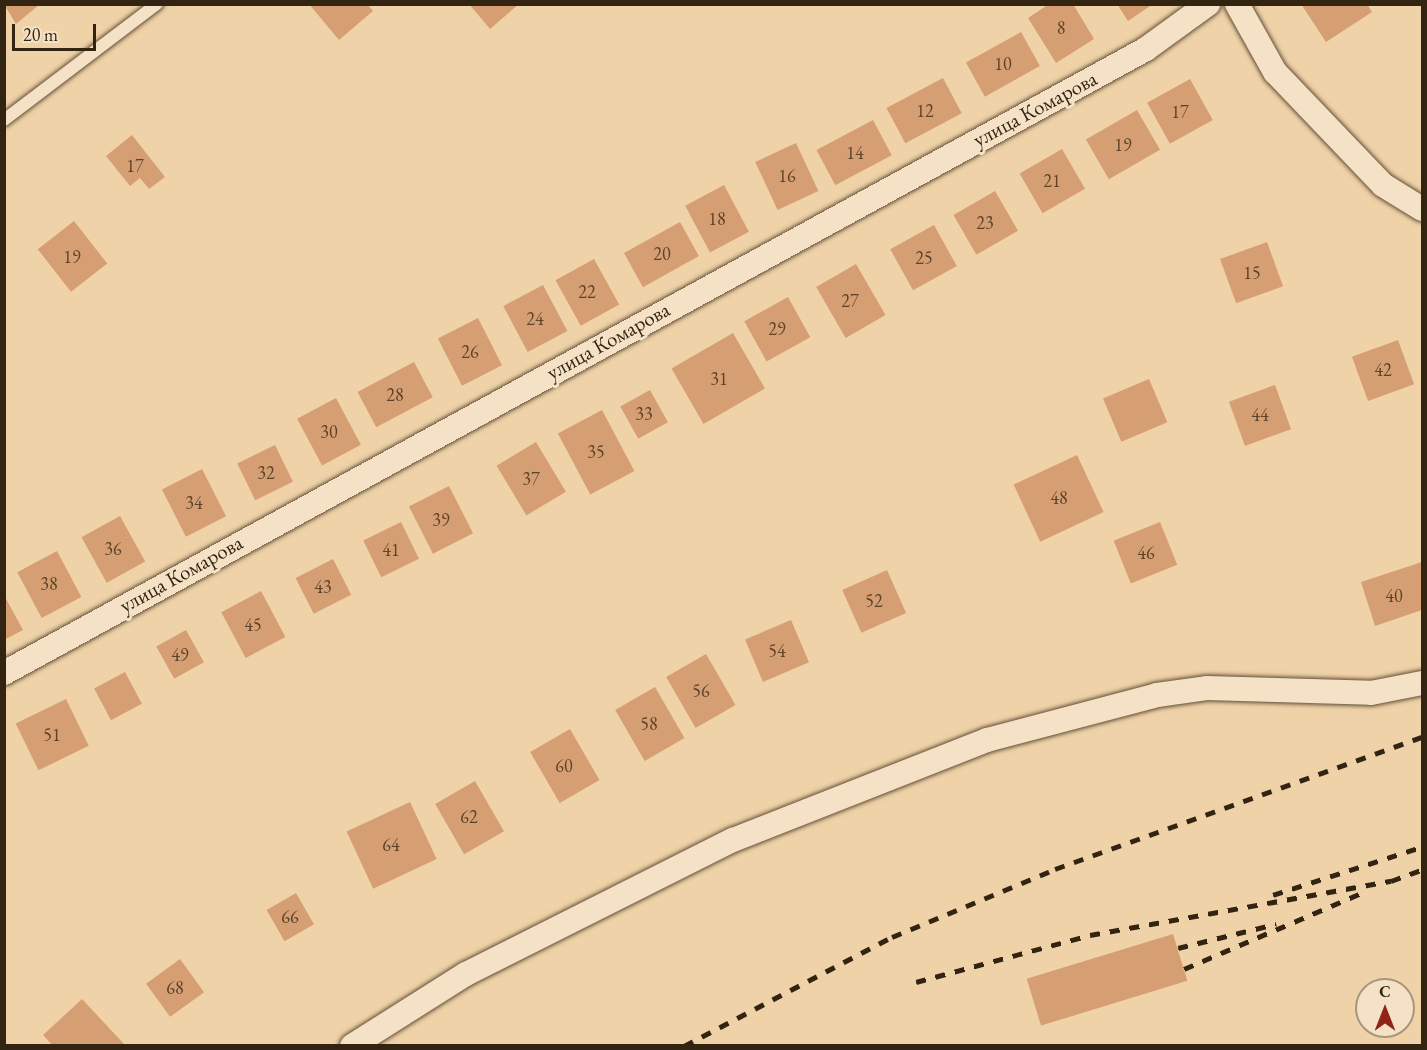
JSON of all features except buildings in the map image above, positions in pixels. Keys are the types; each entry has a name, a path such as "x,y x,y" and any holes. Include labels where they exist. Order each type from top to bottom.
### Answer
{"street":[{"name":"улица Комарова","path":"4,674 1146,49 1208,4"},
{"path":"1237,4 1275,72 1383,186 1422,209"},
{"path":"352,1046 466,974 733,840 987,740 1157,695 1207,688 1371,693 1422,683"}],"lane":[{"path":"4,120 157,4"}],"railway":[{"path":"684,1046 892,937 1055,869 1422,737"},
{"path":"1273,895 1422,847"},
{"path":"916,982 1090,935 1391,881 1422,870"},
{"path":"1184,969 1366,891"},
{"path":"1178,948 1276,924"}]}
